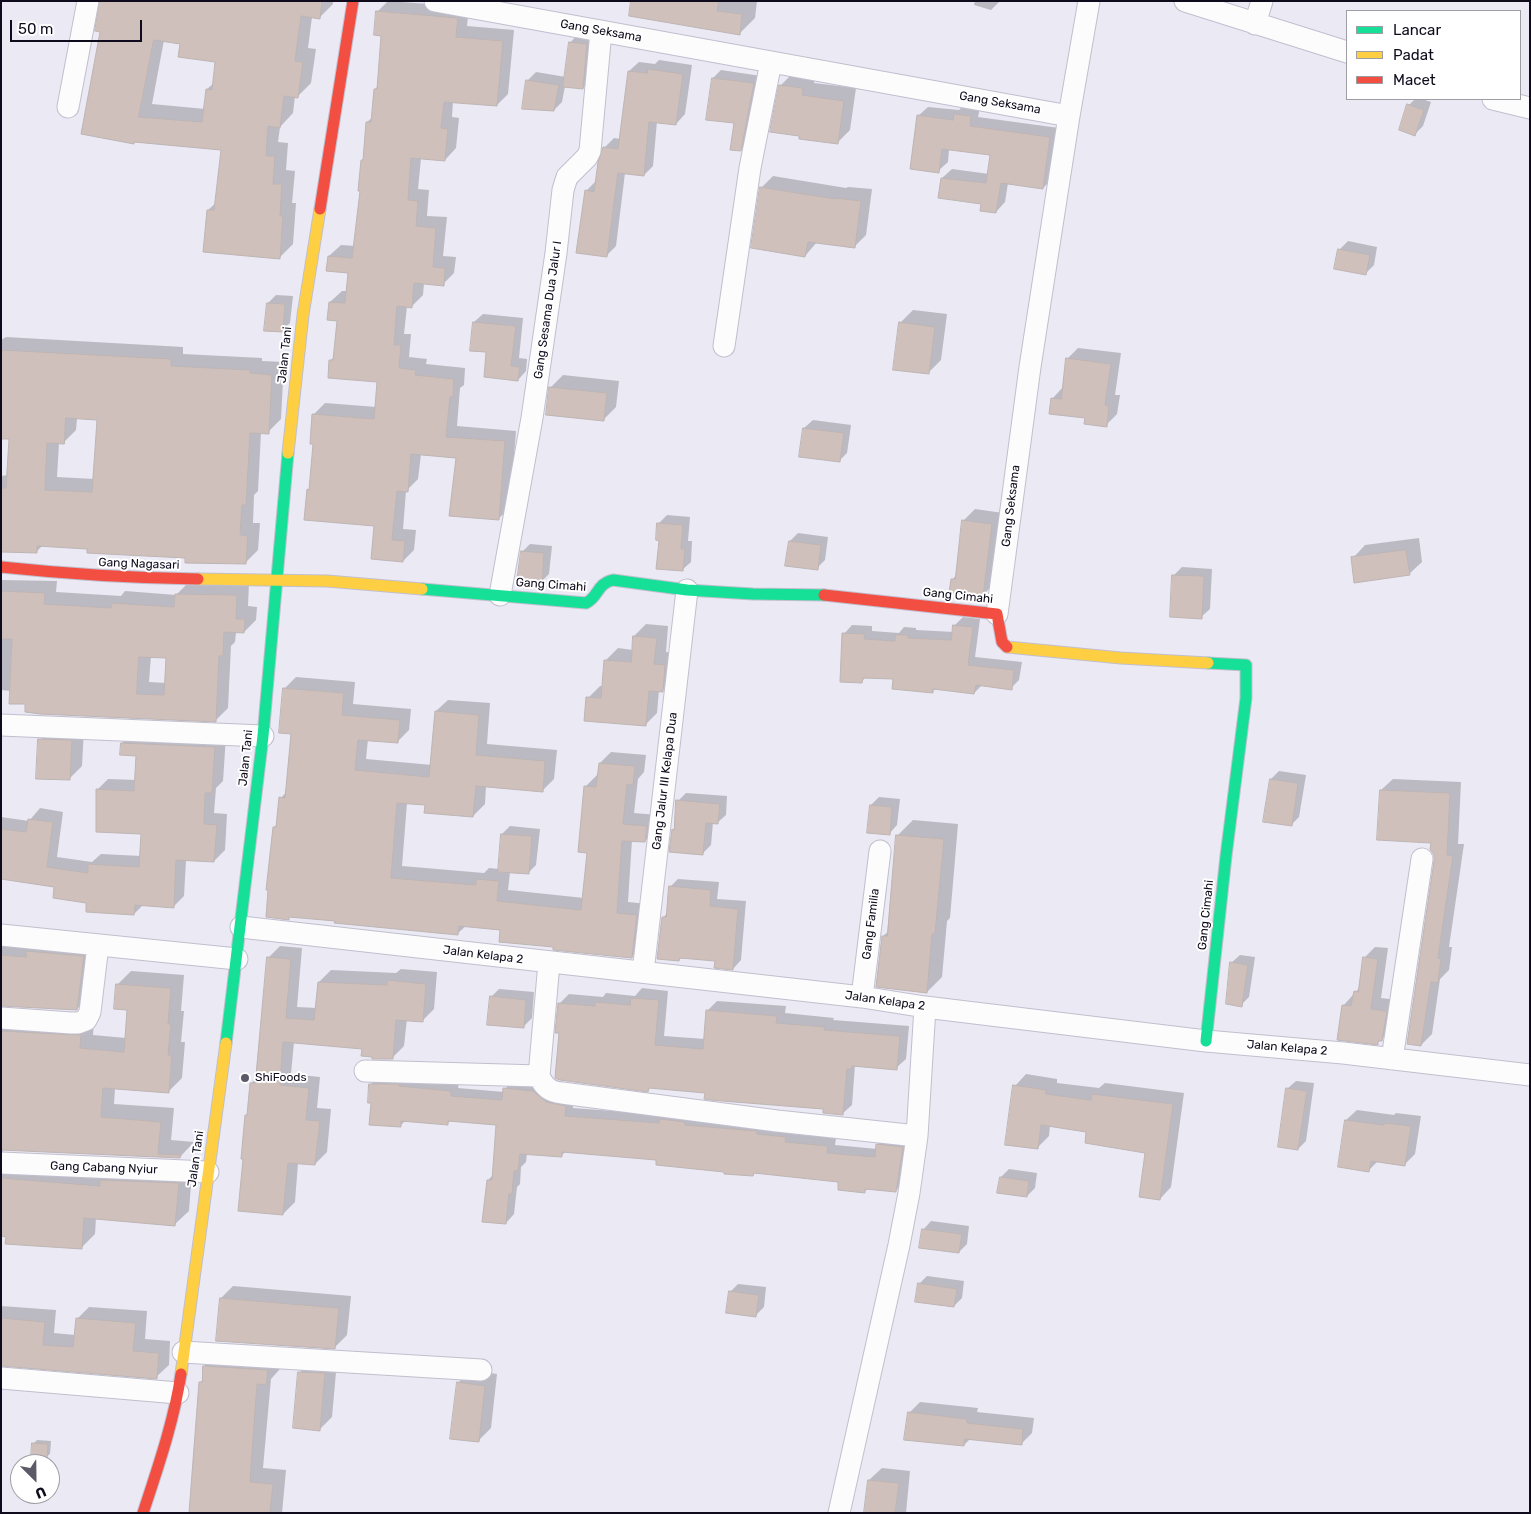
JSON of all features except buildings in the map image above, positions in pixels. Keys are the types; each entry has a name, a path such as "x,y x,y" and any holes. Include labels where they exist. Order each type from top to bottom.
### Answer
{"main road":[{"name":"Jalan Tani","path":"143,1513 165,1444 178,1393 237,959 263,736 276,580 303,315 352,1"},
{"name":"Gang Nagasari","path":"1,567 126,578 276,580"},
{"name":"Gang Cimahi","path":"276,580 327,581 586,603 593,600 605,582 613,580 687,590 753,594 828,595 997,614 1002,642 1008,648 1121,658 1246,665 1246,698 1206,1041"}],"street":[{"path":"68,108 88,1"},
{"name":"Gang Seksama","path":"435,1 1069,116 1030,367 997,614"},
{"path":"1069,116 1089,1"},
{"path":"1185,1 1346,52"},
{"path":"1255,24 1262,1"},
{"name":"Gang Sesama Dua Jalur I","path":"500,596 532,418 556,253 562,190 567,177 587,157 590,151 601,31"},
{"path":"724,346 750,168 771,62"},
{"path":"1497,100 1530,108"},
{"name":"Gang Jalur III Kelapa Dua","path":"643,972 687,590"},
{"path":"1,724 263,736"},
{"name":"Gang Familia","path":"862,997 880,851"},
{"path":"1392,1059 1422,859"},
{"name":"Jalan Kelapa 2","path":"240,927 862,997 925,1007 1206,1041 1392,1059 1530,1075"},
{"path":"1,935 237,959"},
{"path":"1,1018 71,1023 86,1020 90,1012 98,945"},
{"path":"549,963 539,1076 545,1086 556,1093 777,1121 917,1136"},
{"path":"839,1513 899,1245 917,1136 925,1007"},
{"path":"365,1071 539,1076"},
{"name":"Gang Cabang Nyiur","path":"1,1163 208,1172"},
{"path":"183,1352 481,1370"},
{"path":"1,1378 178,1393"}],"traffic: fast":[{"path":"226,1043 263,736 288,453"},
{"path":"422,589 586,603 603,584 613,580 687,590 753,594 824,595"},
{"path":"1206,1041 1226,856 1246,698 1246,665 1208,663"}],"traffic: slow":[{"path":"288,453 303,315 320,209"},
{"path":"198,579 327,581 422,589"},
{"path":"1007,647 1121,658 1208,663"},
{"path":"181,1374 226,1043"}],"traffic: jam":[{"path":"320,209 353,1"},
{"path":"1,567 50,572 198,579"},
{"path":"824,595 997,614 1002,642 1007,647"},
{"path":"143,1513 170,1427 181,1374"}],"place":[{"name":"ShiFoods","path":"245,1078"}]}
